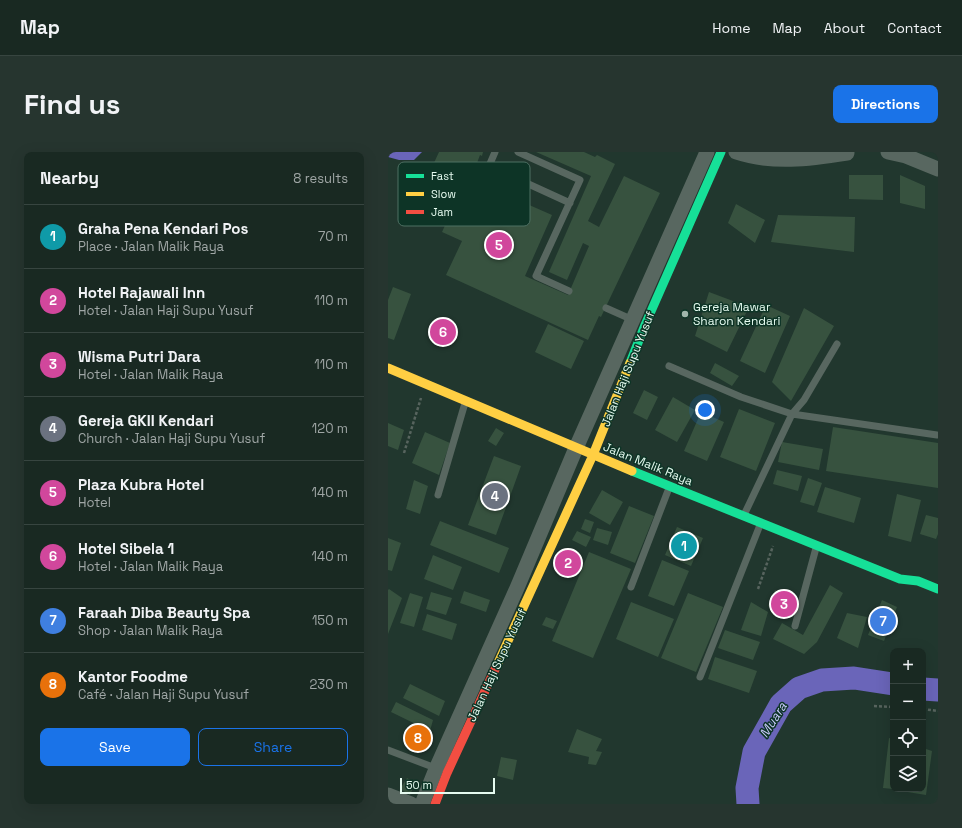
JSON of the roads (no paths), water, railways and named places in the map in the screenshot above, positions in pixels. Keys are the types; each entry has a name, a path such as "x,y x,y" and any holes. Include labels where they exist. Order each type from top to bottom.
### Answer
{"street":[{"name":"Jalan Haji Supu Yusuf","path":"422,804 441,771 593,455 638,322 707,152"},
{"name":"Jalan Haji Supu Yusuf","path":"435,804 441,771 576,448 722,152"},
{"path":"736,152 763,158 789,159 812,158 848,152"},
{"path":"888,152 906,156 938,169"},
{"name":"Jalan Malik Raya","path":"388,368 743,517 900,579"},
{"path":"900,579 918,581 938,589"},
{"path":"900,579 913,590"},
{"path":"388,795 411,804"}],"lane":[{"path":"491,162 495,152"},
{"path":"518,152 580,180 536,276 569,291"},
{"path":"530,185 570,203"},
{"path":"606,308 638,322"},
{"path":"743,517 792,414 808,393 837,344"},
{"path":"669,366 741,398 792,414 937,434"},
{"path":"438,495 465,401"},
{"path":"631,587 670,486"},
{"path":"700,677 761,523"},
{"path":"795,626 816,546"},
{"path":"388,750 441,771"}],"waterway":[{"name":"Muara","path":"748,804 747,788 754,752 781,704 799,688 822,680 854,678 890,684"},
{"name":"Muara","path":"926,689 938,690"}],"place":[{"name":"Plaza Kubra Hotel","path":"499,245"},
{"name":"Gereja Mawar Sharon Kendari","path":"685,314"},
{"name":"Hotel Sibela 1","path":"443,332"},
{"name":"Gereja GKII Kendari","path":"495,496"},
{"name":"Graha Pena Kendari Pos","path":"684,546"},
{"name":"Hotel Rajawali Inn","path":"568,563"},
{"name":"Wisma Putri Dara","path":"784,604"},
{"name":"Faraah Diba Beauty Spa","path":"883,621"},
{"name":"Kantor Foodme","path":"418,738"}]}
